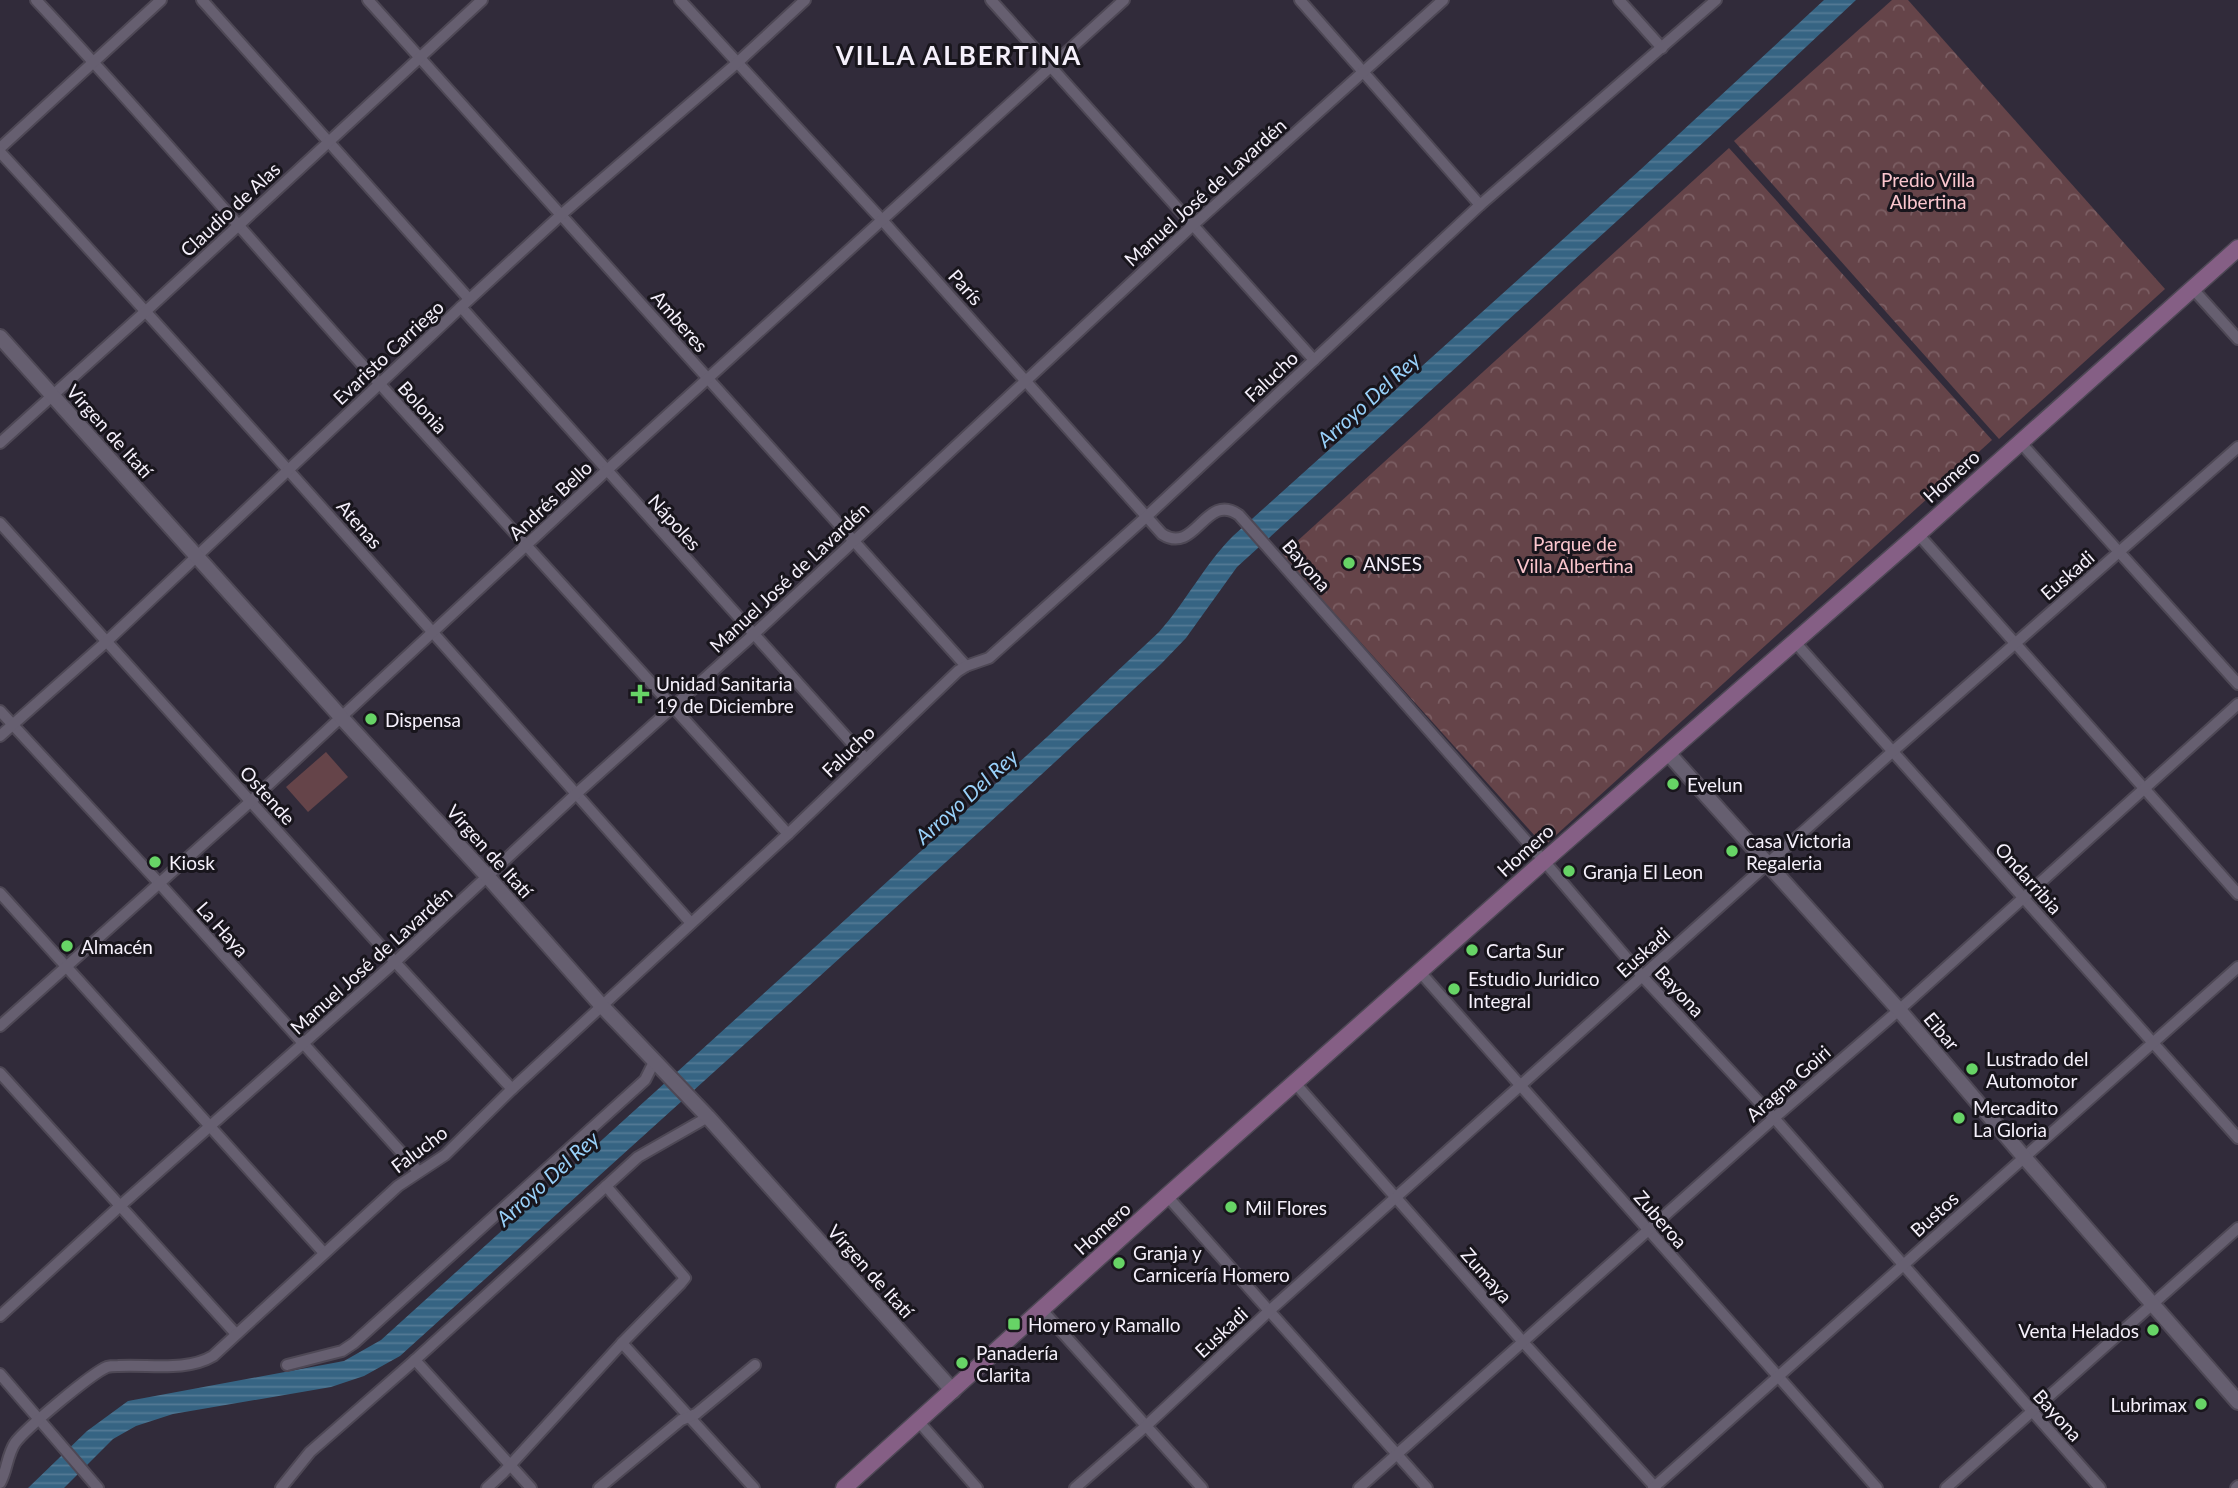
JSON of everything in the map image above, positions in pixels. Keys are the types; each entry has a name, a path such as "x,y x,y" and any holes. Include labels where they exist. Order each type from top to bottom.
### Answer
{"main road":[{"name":"Homero","path":"844,1488 1167,1196 2238,248"}],"street":[{"name":"Bolonia","path":"36,0 525,547 788,834"},
{"path":"0,150 161,0"},
{"name":"Nápoles","path":"202,0 327,142 606,471 866,759"},
{"name":"Amberes","path":"368,0 966,666"},
{"name":"Claudio de Alas","path":"0,443 482,0"},
{"name":"París","path":"680,0 882,220 1162,534 1168,538 1185,537 1214,513 1223,509 1230,509 1239,515"},
{"name":"Evaristo Carriego","path":"0,736 106,642 562,214 737,63 805,0"},
{"path":"991,0 1314,360"},
{"name":"Andrés Bello","path":"0,1026 250,802 606,471 1124,0"},
{"path":"1300,0 1480,205"},
{"name":"Manuel José de Lavardén","path":"0,1316 395,962 576,793 753,635 1192,226 1443,0"},
{"path":"1619,0 1662,48"},
{"name":"Falucho","path":"0,1483 18,1440 107,1367 191,1365 204,1362 213,1356 398,1186 445,1155 512,1089 966,666 989,658 1146,517 1480,205 1716,0"},
{"name":"Atenas","path":"0,150 289,469 691,923"},
{"path":"2192,288 2238,339"},
{"name":"Virgen de Itatí","path":"0,337 602,1006 703,1113 953,1391"},
{"path":"2021,442 2238,684"},
{"name":"Euskadi","path":"1075,1488 1892,752 2238,447"},
{"name":"Bayona","path":"1239,515 1642,976 1773,1118 2100,1488"},
{"name":"Ostende","path":"0,523 512,1089"},
{"path":"1918,534 2238,894"},
{"name":"Ondarribia","path":"1794,641 2238,1138"},
{"name":"Aragna Goiri","path":"1359,1488 1773,1118 1899,1010 2238,704"},
{"name":"La Haya","path":"0,710 418,1171"},
{"name":"Eibar","path":"1668,753 1899,1010 2238,1402"},
{"path":"0,893 324,1254"},
{"name":"Bustos","path":"1654,1488 2238,967"},
{"name":"Zuberoa","path":"1420,972 1877,1488"},
{"path":"287,1365 342,1351 354,1343 658,1067"},
{"path":"0,1073 236,1334"},
{"name":"Zumaya","path":"1295,1083 1654,1488"},
{"path":"281,1488 310,1452 606,1185 646,1151 703,1113"},
{"path":"487,1488 685,1278 606,1185"},
{"path":"1167,1196 1427,1488"},
{"path":"1946,1488 2238,1228"},
{"path":"1042,1310 1202,1488"},
{"path":"622,1343 754,1488"},
{"path":"415,1360 531,1488"},
{"path":"599,1488 681,1420 696,1414 755,1365"},
{"path":"0,1374 98,1488"},
{"path":"919,1422 977,1488"},
{"path":"290,1478 299,1488"}],"green space":[{"name":"Predio Villa Albertina","path":"1892,0 1908,0 2165,289 1999,439 1734,141"},
{"name":"Parque de Villa Albertina","path":"1729,148 1992,440 1544,846 1282,555"},
{"path":"326,752 348,777 308,812 286,787"}],"water":[{"path":"1824,0 1856,0 1237,567 1186,638 1161,664 400,1356 364,1376 331,1387 173,1414 136,1426 113,1439 64,1488 28,1488 87,1431 128,1401 344,1361 381,1340 1047,737 1159,632 1233,536 1640,170"}],"place":[{"name":"ANSES","path":"1349,563"},
{"name":"Unidad Sanitaria 19 de Diciembre","path":"640,694"},
{"name":"Dispensa","path":"371,719"},
{"name":"Evelun","path":"1673,784"},
{"name":"casa Victoria Regaleria","path":"1732,851"},
{"name":"Kiosk","path":"155,862"},
{"name":"Granja El Leon","path":"1569,871"},
{"name":"Almacén","path":"67,946"},
{"name":"Carta Sur","path":"1472,950"},
{"name":"Estudio Juridico Integral","path":"1454,989"},
{"name":"Lustrado del Automotor","path":"1972,1069"},
{"name":"Mercadito La Gloria","path":"1959,1118"},
{"name":"Mil Flores","path":"1231,1207"},
{"name":"Granja y Carnicería Homero","path":"1119,1263"},
{"name":"Homero y Ramallo","path":"1014,1324"},
{"name":"Venta Helados","path":"2153,1330"},
{"name":"Panadería Clarita","path":"962,1363"},
{"name":"Lubrimax","path":"2201,1404"}],"district":[{"name":"VILLA ALBERTINA","path":"959,55"}],"water label":[{"name":"Arroyo Del Rey","path":"1368,399"},
{"name":"Arroyo Del Rey","path":"966,796"},
{"name":"Arroyo Del Rey","path":"547,1178"}]}
